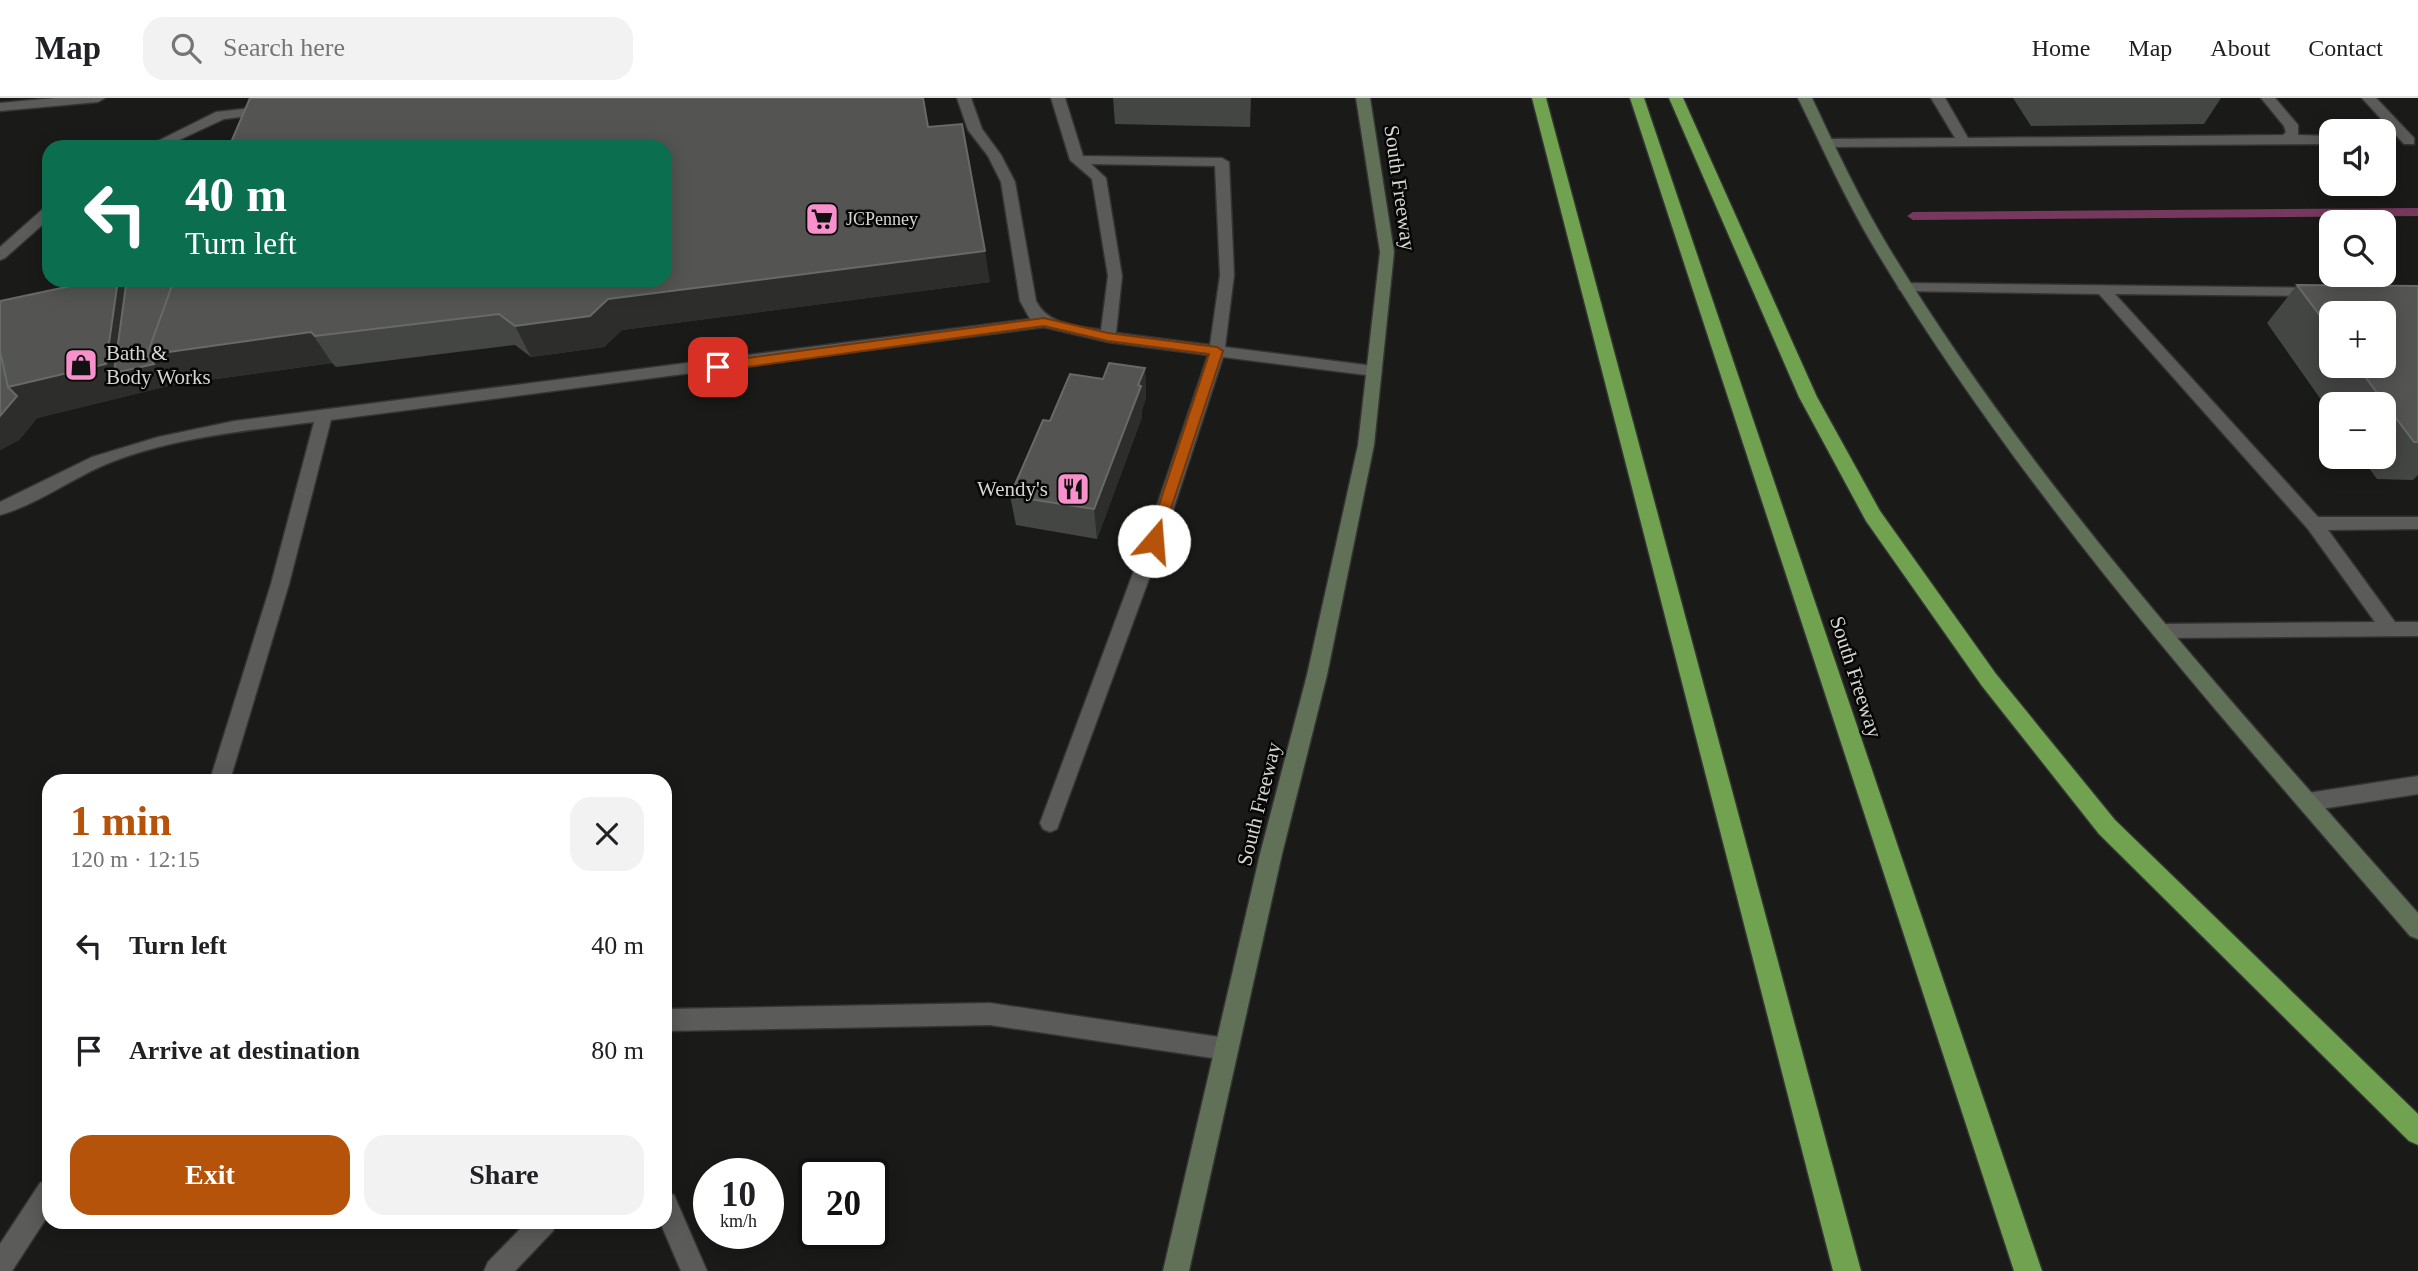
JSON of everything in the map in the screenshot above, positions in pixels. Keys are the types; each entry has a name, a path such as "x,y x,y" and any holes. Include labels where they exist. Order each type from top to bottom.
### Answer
{"highway":[{"path":"1539,98 1847,1271"},
{"name":"South Freeway","path":"1637,98 2028,1271"},
{"path":"1676,98 1808,397 1873,516 1989,680 2107,827 2418,1132"}],"main road":[{"name":"South Freeway","path":"1176,1271 1270,854 1320,662 1366,445 1387,252 1363,98"},
{"path":"1805,98 1880,247 2010,442 2081,537 2418,929"}],"lane":[{"path":"0,107 98,98"},
{"path":"964,98 975,130 994,155 1008,182 1028,301 1035,315 1044,322"},
{"path":"1058,98 1077,160 1099,178 1115,276 1108,337"},
{"path":"1938,98 1964,142"},
{"path":"2268,98 2291,125 2293,133 2287,139"},
{"path":"2369,98 2413,141"},
{"path":"167,140 221,115 288,108"},
{"path":"1827,143 2319,140"},
{"path":"1050,822 1154,541 1217,351 1227,275 1223,162 1077,160"},
{"path":"0,255 42,217"},
{"path":"1906,288 2336,291"},
{"path":"2104,290 2314,524 2390,629"},
{"path":"0,509 98,461 158,443 234,427 718,367 1044,322 1108,337 1374,371"},
{"path":"222,774 279,584 324,415"},
{"path":"2314,524 2418,523"},
{"path":"2161,631 2418,629"},
{"path":"2308,802 2418,785"},
{"path":"672,1020 990,1014 1226,1049"},
{"path":"0,1266 42,1203"},
{"path":"672,1220 694,1271"},
{"path":"497,1271 537,1229"}],"building":[{"name":"JCPenney","path":"250,98 923,98 928,127 962,124 985,251 608,299 590,316 515,326 499,314 315,336 311,332 147,355 171,287 672,287 672,140 232,140"},
{"path":"2297,285 2418,286 2418,442 2414,442 2396,418 2396,392 2376,392 2366,378 2396,378 2396,301 2319,301 2319,314"},
{"path":"66,287 117,287 106,364 8,387 0,351 0,301"},
{"path":"126,287 171,287 147,355 154,364 114,373"},
{"path":"0,351 8,387 17,396 0,416"},
{"name":"Wendy's","path":"1109,363 1145,368 1138,385 1141,386 1094,509 1010,496 1043,420 1050,421 1070,374 1103,379"}],"waterway":[{"path":"1913,216 2418,212"}],"place":[{"name":"JCPenney","path":"822,219"},
{"name":"Bath & Body Works","path":"81,365"},
{"name":"Wendy's","path":"1073,489"}],"route":[{"path":"718,367 1044,322 1108,337 1217,351 1154,541"}]}
